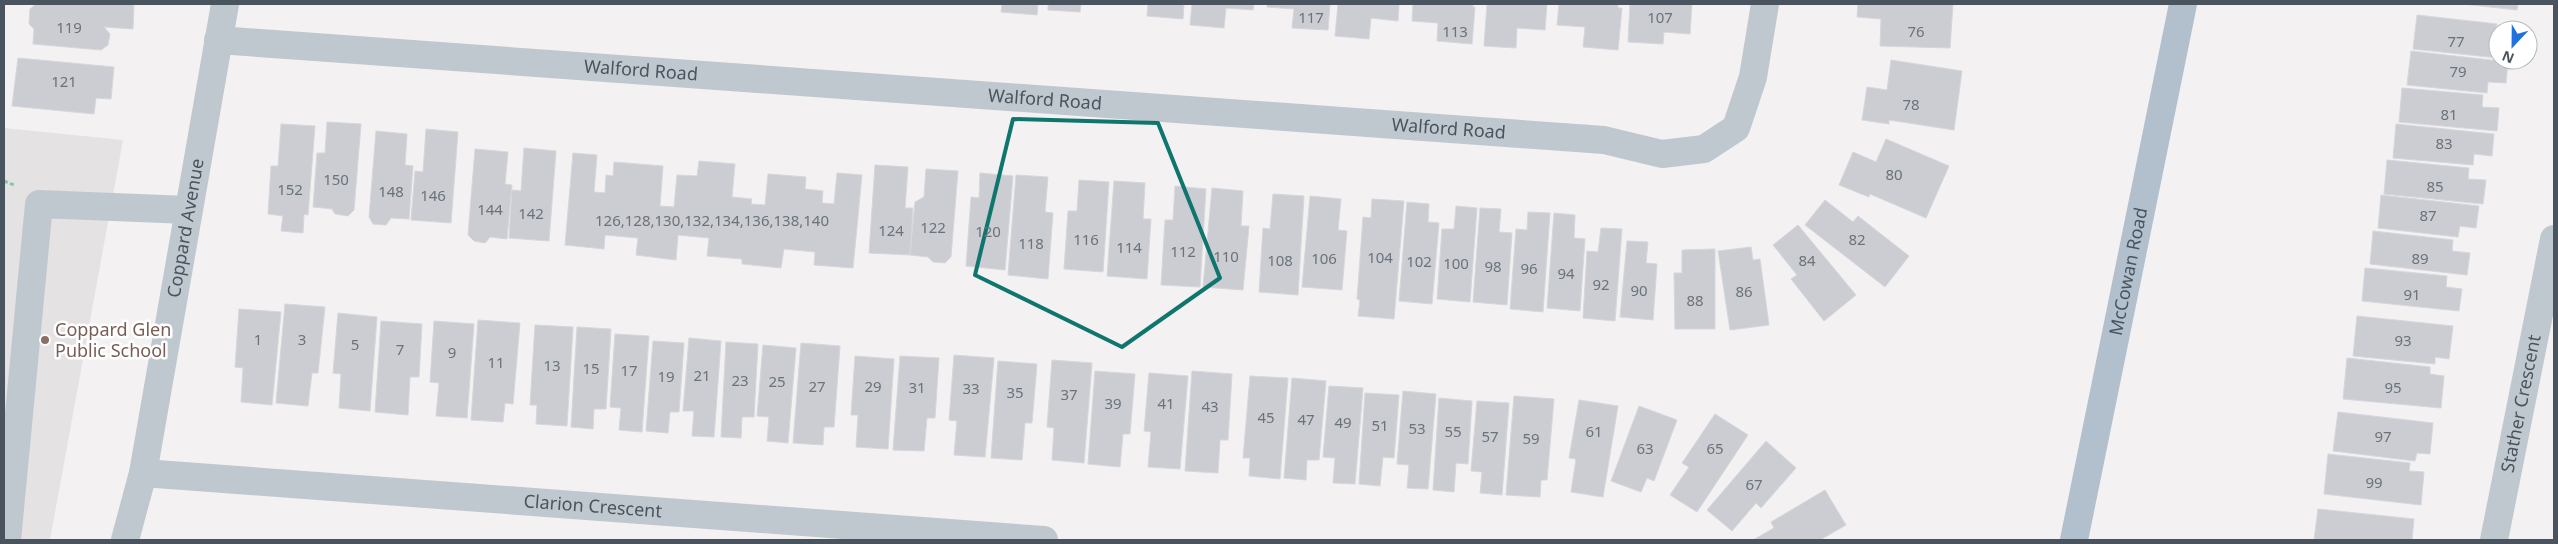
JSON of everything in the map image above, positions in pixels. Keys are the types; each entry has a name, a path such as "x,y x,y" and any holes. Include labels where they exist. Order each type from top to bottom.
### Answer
{"main road":[{"name":"McCowan Road","path":"2074,540 2183,4"}],"street":[{"name":"Coppard Avenue","path":"125,540 143,472 225,4"},
{"name":"Walford Road","path":"218,40 1604,140 1662,154 1704,149 1736,128 1753,77 1765,4"},
{"path":"7,540 39,204 188,210"},
{"name":"Stather Crescent","path":"2494,540 2554,239"},
{"name":"Clarion Crescent","path":"143,472 1044,540"}],"highlighted area":[{"path":"1013,119 1158,123 1220,278 1122,347 975,275"}],"shaded area":[{"name":"Coppard Glen Public School","path":"4,128 123,140 50,540 4,540"}],"building":[{"path":"36,4 134,4 133,29 104,27 110,34 108,45 101,50 33,44 34,29 29,24 30,9"},
{"path":"1002,4 1038,4 1037,15 1001,12"},
{"path":"1048,4 1081,4 1080,12 1048,10"},
{"path":"1148,4 1184,4 1183,19 1147,16"},
{"path":"1192,4 1254,4 1253,10 1226,8 1224,28 1190,25"},
{"path":"1267,4 1330,4 1328,30 1292,28 1294,9 1267,7"},
{"path":"1338,4 1399,4 1398,21 1371,18 1369,39 1335,36"},
{"path":"1413,4 1473,4 1473,7 1475,7 1472,44 1437,41 1438,23 1412,21"},
{"path":"1487,4 1547,4 1545,30 1517,28 1516,48 1484,46"},
{"path":"1559,4 1618,4 1618,8 1622,8 1618,50 1583,47 1585,27 1557,25"},
{"path":"1630,4 1692,4 1690,34 1664,32 1663,44 1628,42"},
{"path":"1858,4 1953,4 1950,48 1880,46 1881,19 1857,17"},
{"path":"2463,4 2518,4 2517,10"},
{"path":"2417,15 2488,23 2488,57 2413,49"},
{"path":"2411,51 2488,60 2488,70 2507,70 2506,83 2488,82 2487,93 2407,85"},
{"path":"18,58 114,67 111,99 96,98 94,114 12,106"},
{"path":"1891,60 1962,71 1954,130 1889,120 1889,124 1862,120 1867,87 1887,90"},
{"path":"2402,88 2483,95 2482,107 2499,108 2497,131 2399,122"},
{"path":"327,122 361,124 354,210 348,216 335,214 332,209 313,207 317,153 325,153"},
{"path":"281,124 315,126 308,215 304,214 303,233 281,231 283,216 268,214 271,166 278,166"},
{"path":"2396,124 2494,134 2492,156 2474,154 2473,165 2393,158"},
{"path":"426,129 458,132 451,223 411,220 415,171 423,172"},
{"path":"376,131 407,134 405,165 413,166 409,219 391,218 386,225 373,224 369,217"},
{"path":"1886,139 1949,166 1926,218 1870,194 1869,197 1839,185 1853,152 1876,162"},
{"path":"524,148 556,151 549,241 509,238 512,190 521,191"},
{"path":"475,149 508,152 505,184 512,185 507,239 490,237 485,243 474,241 468,235"},
{"path":"573,153 597,155 594,192 605,193 606,175 613,176 614,162 663,166 660,206 674,207 677,175 697,176 699,161 735,164 732,197 752,199 751,204 765,205 768,174 806,177 805,189 823,191 822,203 834,204 837,173 862,175 853,268 814,265 815,252 784,249 781,268 742,264 742,259 707,256 709,238 678,235 676,260 636,255 638,238 605,235 604,249 565,245"},
{"path":"2387,160 2469,168 2468,179 2486,180 2483,204 2384,194"},
{"path":"875,165 908,167 905,208 913,208 910,255 869,253"},
{"path":"926,169 958,171 951,257 945,263 933,262 928,257 910,255 915,202 924,197"},
{"path":"980,173 1013,176 1005,270 966,266 971,197 979,198"},
{"path":"1016,175 1048,177 1045,212 1053,213 1048,279 1008,275"},
{"path":"1079,180 1109,182 1103,272 1064,269 1068,211 1077,211"},
{"path":"1114,181 1145,183 1143,219 1151,219 1147,279 1107,276"},
{"path":"1175,186 1206,189 1200,287 1161,285 1165,220 1173,220"},
{"path":"1212,188 1243,191 1241,226 1249,226 1243,290 1203,287"},
{"path":"1273,194 1304,196 1298,295 1259,292 1263,228 1270,229"},
{"path":"2381,195 2479,206 2476,228 2460,226 2458,237 2378,228"},
{"path":"1310,196 1341,199 1338,230 1347,231 1342,290 1302,287"},
{"path":"1372,199 1404,201 1394,319 1358,316 1360,300 1357,299 1363,217 1371,218"},
{"path":"1825,200 1853,222 1858,216 1909,256 1885,287 1805,225"},
{"path":"1407,202 1429,204 1428,222 1439,223 1432,304 1399,301"},
{"path":"1456,206 1477,208 1470,302 1437,299 1442,229 1454,229"},
{"path":"1480,208 1501,209 1499,232 1512,233 1507,305 1473,302"},
{"path":"1528,212 1550,213 1543,312 1510,309 1516,229 1527,230"},
{"path":"1554,213 1575,215 1574,238 1585,239 1580,311 1547,308"},
{"path":"1798,225 1856,295 1824,321 1791,279 1797,275 1773,245"},
{"path":"1601,228 1622,229 1615,321 1583,318 1587,251 1598,252"},
{"path":"2373,231 2453,240 2452,251 2470,253 2467,275 2370,264"},
{"path":"1627,241 1648,242 1646,263 1657,264 1653,320 1620,317"},
{"path":"1751,247 1753,260 1760,259 1769,325 1730,330 1718,251"},
{"path":"1715,249 1715,329 1675,329 1674,273 1682,273 1682,250"},
{"path":"2365,268 2447,276 2446,287 2462,289 2459,311 2362,301"},
{"path":"285,304 325,307 318,373 312,373 308,406 276,403"},
{"path":"239,309 281,312 272,405 241,402 243,368 235,367"},
{"path":"338,313 377,317 370,411 339,408 341,374 333,373"},
{"path":"2357,316 2453,326 2449,359 2435,357 2435,364 2353,356"},
{"path":"478,320 520,323 513,404 505,403 503,422 471,420"},
{"path":"381,321 422,324 419,377 410,377 408,415 375,412"},
{"path":"434,321 474,324 467,418 436,416 439,383 430,382"},
{"path":"535,325 573,327 567,426 536,424 537,405 530,405"},
{"path":"577,327 611,329 606,409 594,409 593,429 571,427"},
{"path":"615,334 649,336 642,432 619,430 621,408 610,407"},
{"path":"689,338 721,341 714,437 692,436 694,411 683,411"},
{"path":"653,341 684,343 679,412 670,412 668,433 646,431"},
{"path":"726,342 758,344 754,417 742,417 741,438 721,437"},
{"path":"801,343 840,346 834,427 824,427 823,445 793,443"},
{"path":"763,345 796,348 788,443 767,441 769,417 757,416"},
{"path":"954,355 994,358 985,457 954,455 957,421 949,420"},
{"path":"855,356 894,359 888,449 856,447 858,415 851,415"},
{"path":"900,356 939,358 935,418 927,418 924,451 893,450"},
{"path":"2347,358 2430,367 2430,374 2444,376 2441,408 2343,399"},
{"path":"1052,360 1092,363 1084,463 1052,460 1054,428 1047,427"},
{"path":"998,361 1037,364 1032,423 1025,423 1022,460 991,458"},
{"path":"1095,371 1135,374 1130,434 1123,434 1120,467 1088,464"},
{"path":"1192,371 1232,374 1228,440 1220,440 1218,473 1185,471"},
{"path":"1149,373 1188,376 1180,469 1148,467 1151,432 1144,431"},
{"path":"1250,376 1288,378 1280,479 1249,476 1250,458 1243,458"},
{"path":"1292,378 1326,381 1319,460 1307,460 1306,480 1284,478"},
{"path":"1329,386 1363,388 1355,484 1333,483 1335,458 1323,457"},
{"path":"1403,391 1436,394 1428,489 1407,488 1409,465 1397,464"},
{"path":"1365,393 1399,395 1394,458 1383,457 1380,486 1359,484"},
{"path":"1514,396 1554,399 1547,480 1541,480 1540,497 1506,495"},
{"path":"1439,398 1472,401 1468,464 1456,463 1454,492 1433,490"},
{"path":"1579,400 1618,406 1603,497 1571,492 1576,459 1569,458"},
{"path":"1477,401 1509,403 1502,495 1480,493 1482,472 1471,471"},
{"path":"1639,406 1677,420 1654,481 1647,478 1641,492 1611,481"},
{"path":"2338,412 2433,423 2430,454 2417,453 2415,461 2333,451"},
{"path":"1715,414 1748,435 1697,512 1670,495 1689,467 1682,463"},
{"path":"1766,441 1796,468 1761,508 1756,503 1732,531 1707,510"},
{"path":"2328,454 2410,463 2409,471 2424,472 2421,505 2324,494"},
{"path":"1825,490 1846,525 1820,540 1753,540 1774,528 1771,522"},
{"path":"2318,509 2414,519 2412,540 2314,540"}],"place":[{"name":"Coppard Glen Public School","path":"45,340"}]}
